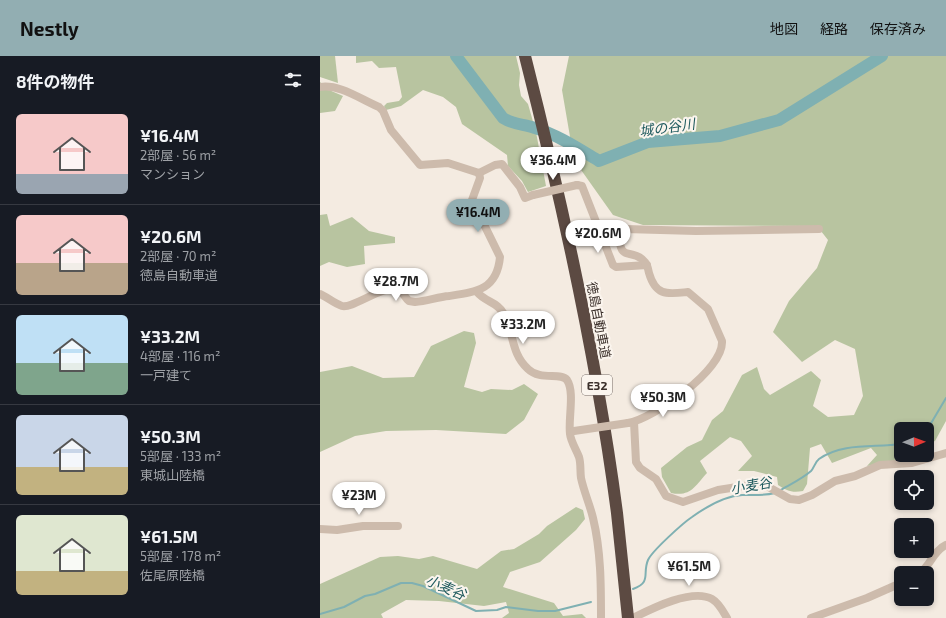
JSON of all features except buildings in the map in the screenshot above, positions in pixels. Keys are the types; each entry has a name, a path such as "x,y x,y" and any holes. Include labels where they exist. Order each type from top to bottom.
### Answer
{"highway":[{"name":"徳島自動車道","path":"524,56 550,155 595,374 633,617"}],"street":[{"path":"320,87 338,87 379,107 383,111 391,130 420,165 448,163 479,173 495,165 502,164 520,187 525,198 577,185 582,186 613,265 616,267 647,265"},
{"path":"320,294 342,306 349,306 371,294 396,289 401,291 409,301 415,302 477,292 490,283 499,266 500,257 472,200 480,178 479,173"},
{"path":"572,431 631,422 661,407 701,379 723,346 708,309 688,292 667,294 652,284 647,265 637,256 626,254 621,246 619,232 625,229 696,231 819,229"},
{"path":"477,292 480,296 496,303 504,314 514,349 525,367 533,374 560,376 566,379 570,388 571,441 579,458 581,478 597,538 602,579 601,618"},
{"path":"631,422 636,462 640,468 656,479 666,496 683,502 718,490 750,485 765,485 790,499 799,500 812,496 835,481 855,476 880,465 912,462 946,453"},
{"path":"320,529 337,530 362,526 398,526"},
{"path":"927,566 936,552 946,545"},
{"path":"810,618 867,598 894,586"},
{"path":"633,617 678,599 700,596 710,598 718,603 727,618"}],"green space":[{"path":"320,56 335,56 338,83 320,77"},
{"path":"356,56 516,56 520,73 519,85 521,96 528,104 536,132 546,186 528,192 522,181 508,166 507,155 462,124 456,107 443,97 423,90 401,106 386,110 384,106 387,103 399,101 402,97 396,67 379,68 372,61 356,63"},
{"path":"569,56 946,56 946,421 935,441 934,422 894,422 894,462 867,466 877,455 871,448 832,463 821,444 810,448 807,484 803,491 793,492 778,485 777,477 754,471 738,471 752,456 741,441 730,437 700,461 707,473 696,486 688,492 678,494 671,493 662,477 661,468 687,447 702,440 712,420 723,411 742,375 757,367 764,389 770,395 811,371 821,380 813,406 828,417 854,415 863,396 855,349 835,340 802,362 773,332 789,301 817,268 828,240 817,226 643,225 613,215 574,160 562,90"},
{"path":"320,82 329,90 343,96 335,111 320,113"},
{"path":"327,214 330,226 352,217 369,231 395,237 395,243 364,246 365,264 347,267 329,262 320,266 320,215"},
{"path":"464,331 474,333 476,343 464,387 482,392 491,389 512,390 524,384 538,394 524,420 506,434 436,430 386,431 355,436 320,452 320,372 352,366 383,378 414,377 431,346"},
{"path":"576,507 583,510 585,519 576,530 540,562 510,572 503,587 554,603 563,616 582,614 586,618 502,618 509,613 506,602 484,606 439,601 406,600 381,614 383,618 320,618 320,584 380,557 398,556 419,559 433,556 477,569 501,551 514,549 539,534 547,526"}],"waterway":[{"name":"城の谷川","path":"456,56 503,118 511,122 552,134 599,161 648,142 720,136 779,120 882,56"},
{"name":"小麦谷","path":"932,422 946,398"},
{"name":"小麦谷","path":"779,491 807,474 812,470 819,459 828,454 849,448 894,445"},
{"name":"小麦谷","path":"633,589 645,580 646,565 655,550 697,513 729,497 775,493"},
{"name":"小麦谷","path":"320,614 344,607 365,596 375,594 401,583 412,583 423,586 476,611 497,610 506,607 538,611 555,611 591,602"}]}
